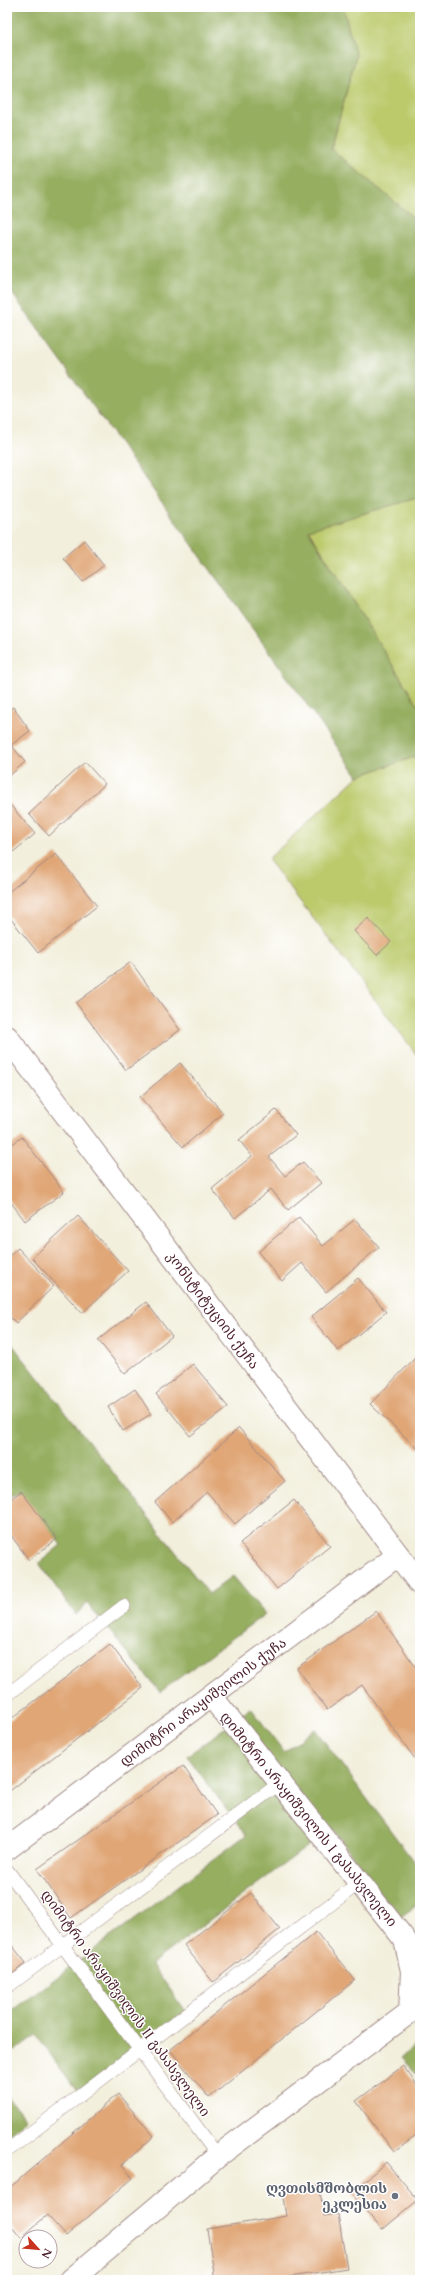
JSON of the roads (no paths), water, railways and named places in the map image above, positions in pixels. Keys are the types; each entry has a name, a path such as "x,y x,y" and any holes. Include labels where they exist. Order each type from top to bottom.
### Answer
{"street":[{"name":"კონსტიტუციის ქუჩა","path":"7,1037 420,1584"},
{"name":"დიმიტრი არაყიშვილის ქუჩა","path":"7,1849 212,1697 398,1555"},
{"name":"დიმიტრი არაყიშვილის I გასასვლელი","path":"212,1697 405,1940 412,1971 410,2012 218,2156"},
{"path":"71,2280 218,2156"}],"lane":[{"path":"7,1695 124,1606"},
{"path":"7,1987 280,1783"},
{"name":"დიმიტრი არაყიშვილის II გასასვლელი","path":"7,1870 218,2156"},
{"path":"7,2151 360,1882"}],"place":[{"name":"ღვთისმშობლის ეკლესია","path":"395,2196"}]}
